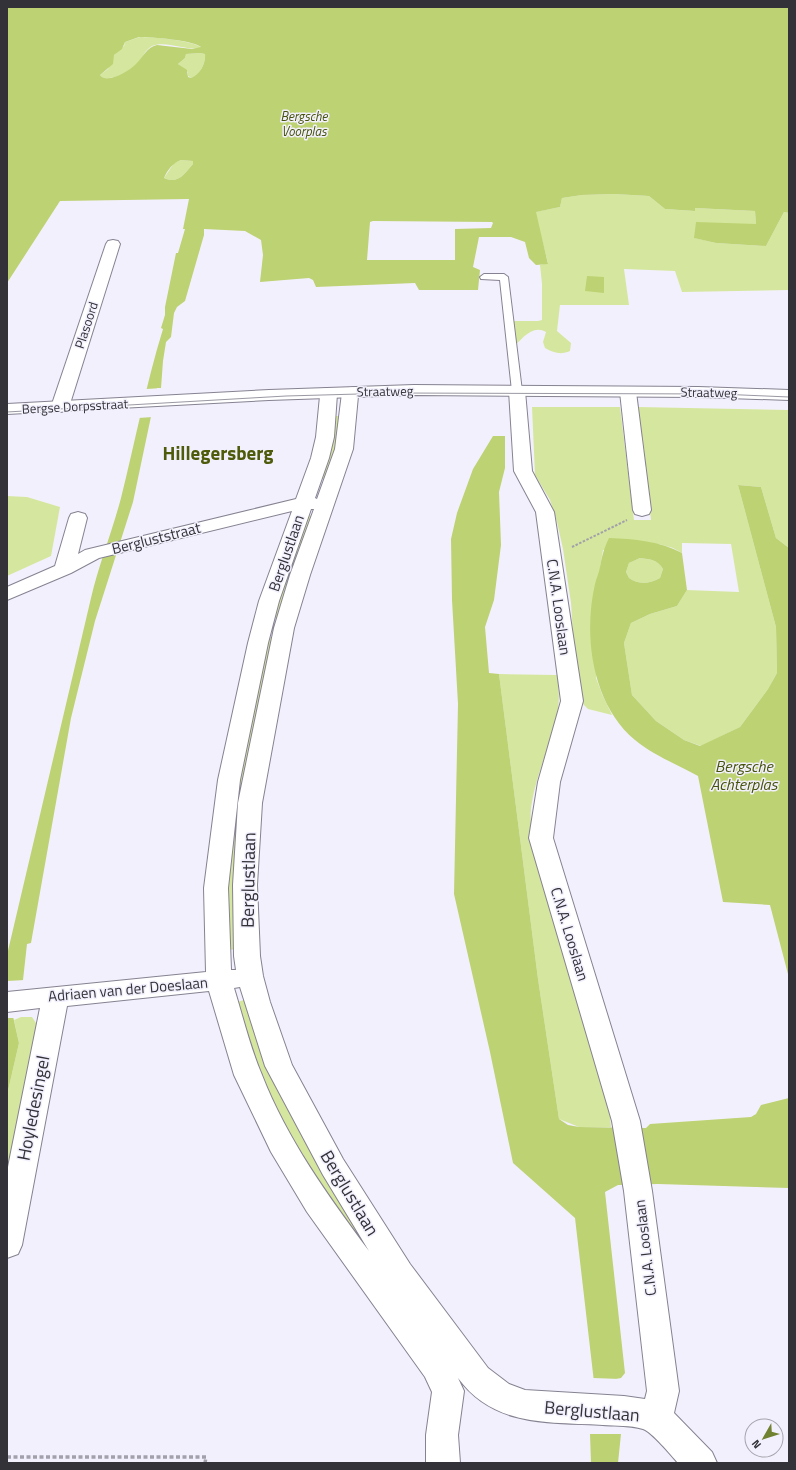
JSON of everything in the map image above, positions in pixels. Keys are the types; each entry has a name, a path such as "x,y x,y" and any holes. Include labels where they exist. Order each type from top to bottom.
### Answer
{"street":[{"name":"Plasoord","path":"60,407 113,244"},
{"name":"Straatweg","path":"143,403 327,392 517,390 789,395"},
{"name":"C.N.A. Looslaan","path":"517,390 523,471 545,512 572,701 549,782 541,838 626,1121 638,1191 663,1391 656,1419"},
{"name":"Berglustlaan","path":"327,392 329,394 325,437 300,575 273,627 258,643 229,780 216,888 219,980 248,1075 281,1144 317,1203 436,1367 448,1391"},
{"name":"Berglustlaan","path":"314,504 344,449 350,393 353,392"},
{"path":"628,392 642,510"},
{"name":"Bergse Dorpsstraat","path":"7,409 143,403"},
{"name":"Bergluststraat","path":"7,594 64,569 92,554 112,548 314,504"},
{"path":"64,569 78,518"},
{"name":"Berglustlaan","path":"273,627 250,803 245,885 247,956 250,976 257,1002 279,1066 333,1167 399,1273 477,1378 499,1396 525,1405 610,1410 643,1414 656,1419"},
{"path":"226,802 250,803"},
{"name":"Adriaen van der Doeslaan","path":"12,1001 250,976"},
{"name":"Hoyledesingel","path":"7,1245 56,996"},
{"path":"443,1463 442,1435 448,1391 477,1378"},
{"path":"656,1419 674,1435 700,1463"}],"lane":[{"path":"484,277 504,277 517,390"}],"path":[{"path":"552,557 634,517 642,510"},
{"path":"7,1458 206,1457 205,1463"}],"shaded area":[{"path":"140,37 182,41 202,48 196,49 157,44 152,46 138,63 126,72 110,78 102,77 100,75 108,69 114,55 124,46 125,42"},
{"path":"186,54 205,54 203,65 200,72 191,78 188,76 188,72 178,64 185,58"},
{"path":"181,160 193,161 193,164 181,177 177,179 169,180 164,178 174,163"},
{"path":"614,194 649,196 665,209 695,211 695,208 755,211 756,224 695,238 716,243 766,246 784,212 789,213 789,290 682,292 675,271 624,269 629,305 560,305 557,331 571,343 570,351 558,353 545,348 543,342 546,332 541,330 531,331 512,349 511,321 542,320 542,284 540,265 548,263 535,212 560,207 562,198 582,195"},
{"path":"532,407 620,407 634,520 651,520 638,407 789,410 789,548 776,538 761,487 738,485 776,627 777,673 768,689 740,727 701,746 684,740 656,721 632,695 624,643 631,623 650,614 677,606 687,590 739,592 731,544 682,543 682,553 673,548 659,544 603,550 600,568 596,678 612,715 588,709 583,704 574,650 571,603 563,549 550,500 535,475"},
{"path":"333,416 341,416 340,436 328,479 319,479"},
{"path":"7,496 27,497 60,507 51,556 7,576"},
{"path":"306,515 314,516 279,618 273,618"},
{"path":"640,558 656,562 661,566 663,569 660,578 652,582 641,583 629,578 626,572 629,563"},
{"path":"268,637 274,637 245,786 239,786"},
{"path":"499,674 557,675 559,694 558,709 534,791 531,810 532,832 537,863 608,1096 611,1127 579,1127 559,1119 538,979"},
{"path":"235,815 240,815 237,949 229,950 224,898"},
{"path":"246,999 457,1369 315,1185 263,1087 236,1005 238,1002"},
{"path":"21,1017 32,1017 38,1026 7,1183 7,1095 19,1043 14,1020"}],"water":[{"name":"Bergsche Voorplas","path":"7,7 789,7 789,213 784,212 766,246 716,243 694,238 696,222 756,224 755,211 695,208 695,211 665,209 649,196 614,194 582,195 562,198 560,207 536,212 548,264 536,265 529,258 525,242 511,237 479,237 473,267 480,270 478,290 419,290 415,283 316,287 313,280 309,278 260,282 263,255 261,240 245,231 204,229 204,235 185,301 177,307 174,313 171,337 166,342 161,388 157,388 133,502 95,621 71,718 31,943 27,944 23,980 17,987 12,1012 19,1043 7,1095 7,955 91,598 121,498 146,392 163,329 161,328 165,315 165,307 176,253 178,253 185,229 183,229 189,199 60,201 7,283","holes":["139,37 172,39 189,42 201,47 192,49 157,45 153,46 125,73 110,78 102,77 100,75 113,64 114,55 122,49 125,42","186,54 205,54 202,68 191,78 188,77 187,70 178,64 185,58","181,160 193,161 193,164 181,177 173,180 164,178 167,172","373,221 493,223 491,228 455,229 455,260 367,260 370,222"]},
{"path":"587,276 604,277 604,293 585,291"},
{"path":"493,436 505,436 505,468 499,492 501,545 494,600 485,627 489,673 499,674 538,979 559,1119 568,1125 579,1127 646,1128 650,1124 751,1117 756,1114 761,1105 789,1098 789,1188 658,1184 618,1185 605,1192 625,1373 621,1378 616,1379 621,1434 618,1463 591,1463 590,1434 600,1434 575,1218 513,1163 490,1052 454,894 458,704 452,600 451,539 457,513 473,469"},
{"name":"Bergsche Achterplas","path":"738,485 761,487 776,538 789,548 789,978 770,905 723,902 698,776 658,755 635,740 620,725 609,708 600,689 594,668 590,625 595,584 600,569 603,552 609,538 656,543 682,553 687,590 677,606 650,614 631,623 624,643 632,695 656,721 684,740 700,746 740,727 768,689 777,673 776,627","holes":["640,558 653,560 659,564 663,569 660,578 652,582 644,583 637,582 629,578 626,572 629,563"]}],"pier":[{"path":"163,388 159,390 153,417 138,418 146,389"},
{"path":"25,980 18,986 17,999 13,1011 15,1018 7,1018 7,981"},
{"path":"593,1378 620,1379 618,1380 623,1434 598,1434"}],"tram line":[{"path":"7,412 286,396 395,393 719,394 789,397"}],"district":[{"name":"Hillegersberg","path":"218,452"}]}
